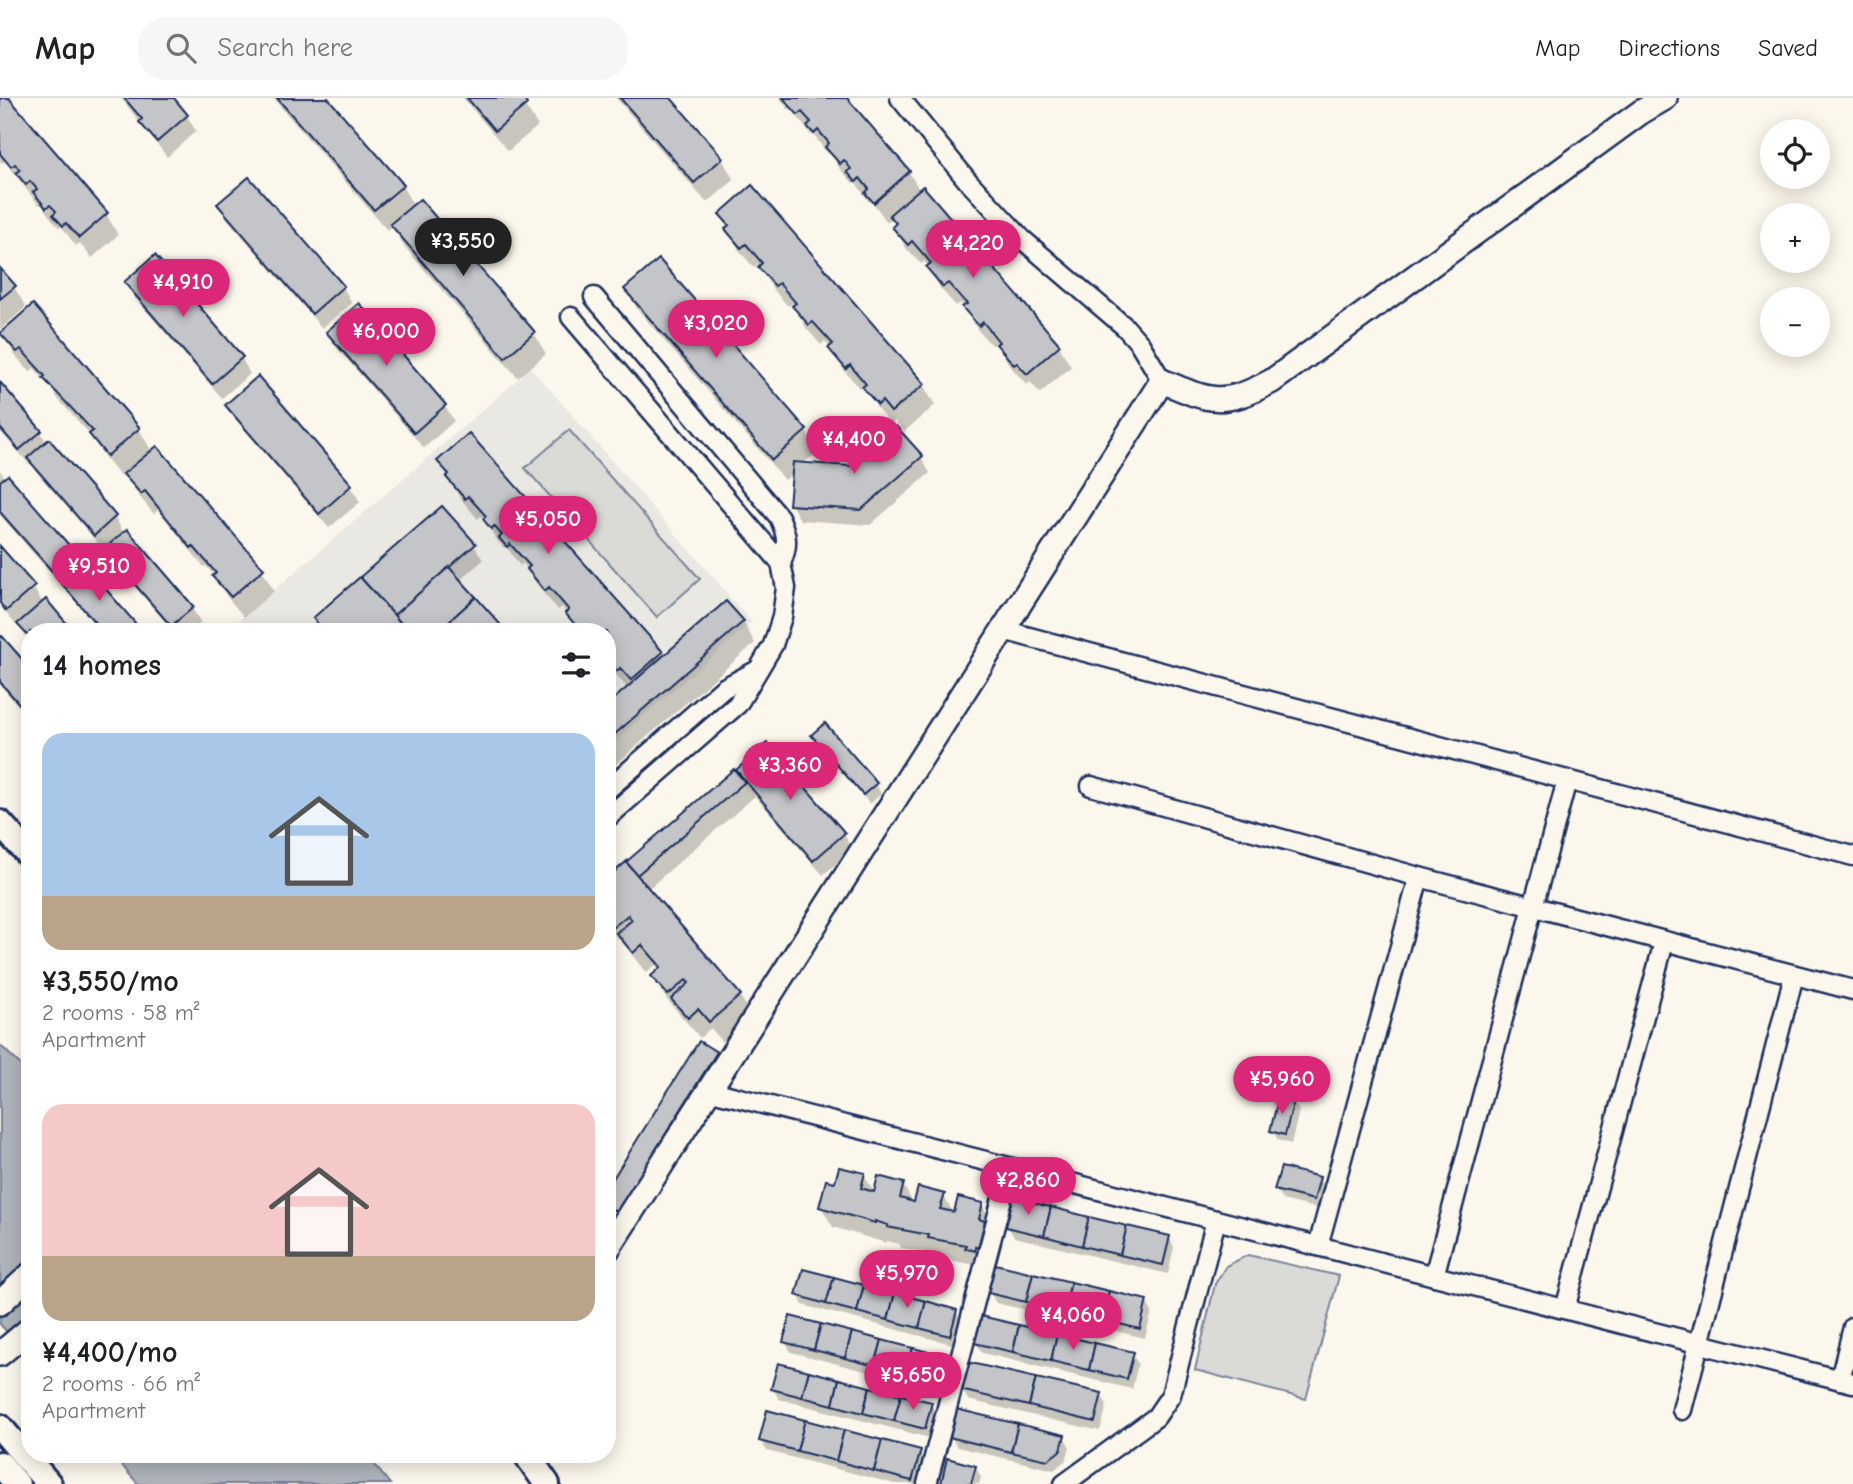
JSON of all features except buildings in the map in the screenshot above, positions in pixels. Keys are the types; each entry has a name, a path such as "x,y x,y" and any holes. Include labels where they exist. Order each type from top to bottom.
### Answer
{"main road":[{"path":"0,823 21,846"},
{"path":"0,1427 21,1451"},
{"path":"32,1463 50,1484"},
{"path":"532,1463 547,1484"},
{"path":"0,1464 17,1484"}],"street":[{"path":"900,98 967,180 1022,239 1125,327 1140,344 1163,381 1193,394 1219,400 1248,394 1272,381 1665,98"},
{"path":"594,297 779,517 786,532 788,548 781,563"},
{"path":"572,317 781,563 786,588 782,617 773,645 738,704 616,810"},
{"path":"616,1236 1163,381"},
{"path":"1003,630 1853,856"},
{"path":"616,782 724,688 756,671"},
{"path":"1434,1276 1567,780"},
{"path":"1091,786 1419,877 1853,990"},
{"path":"1318,1246 1419,877"},
{"path":"1565,1309 1664,942"},
{"path":"1682,1410 1794,975"},
{"path":"708,1090 1846,1381 1853,1326"},
{"path":"927,1484 1010,1168"},
{"path":"1063,1484 1156,1417 1171,1395 1216,1220"},
{"path":"0,1303 21,1283"},
{"path":"4,1351 21,1337"}],"shaded area":[{"path":"531,368 752,622 616,740 616,623 236,623"},
{"path":"569,430 700,579 657,617 525,468"},
{"path":"0,1045 21,1065 21,1348 0,1324"},
{"path":"1248,1255 1339,1276 1306,1399 1195,1370 1215,1284 1226,1266"},
{"path":"120,1463 373,1463 390,1484 138,1484"}]}
